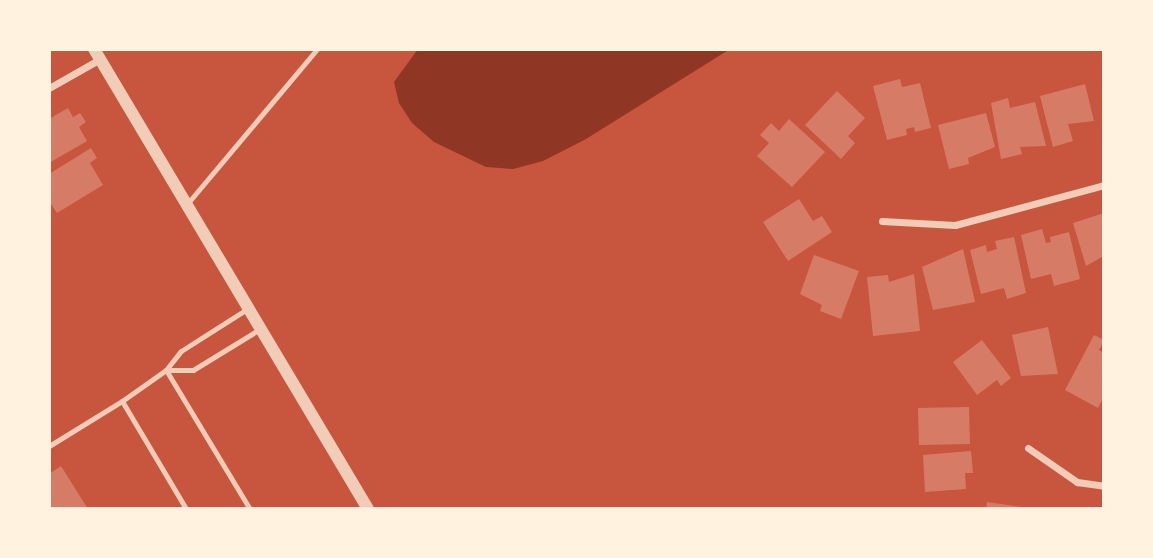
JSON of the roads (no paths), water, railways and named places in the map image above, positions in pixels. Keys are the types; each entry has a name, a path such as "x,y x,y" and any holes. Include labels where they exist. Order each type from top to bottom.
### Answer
{"street":[{"path":"49,88 97,54 263,328 368,509"},
{"path":"882,221 955,225 1104,185"},
{"path":"1028,448 1077,482 1104,486"}],"lane":[{"path":"187,204 317,49"},
{"path":"49,446 122,401 166,370 181,351 250,308"},
{"path":"166,370 193,370 263,328"},
{"path":"166,370 250,509"},
{"path":"122,401 186,509"}]}
